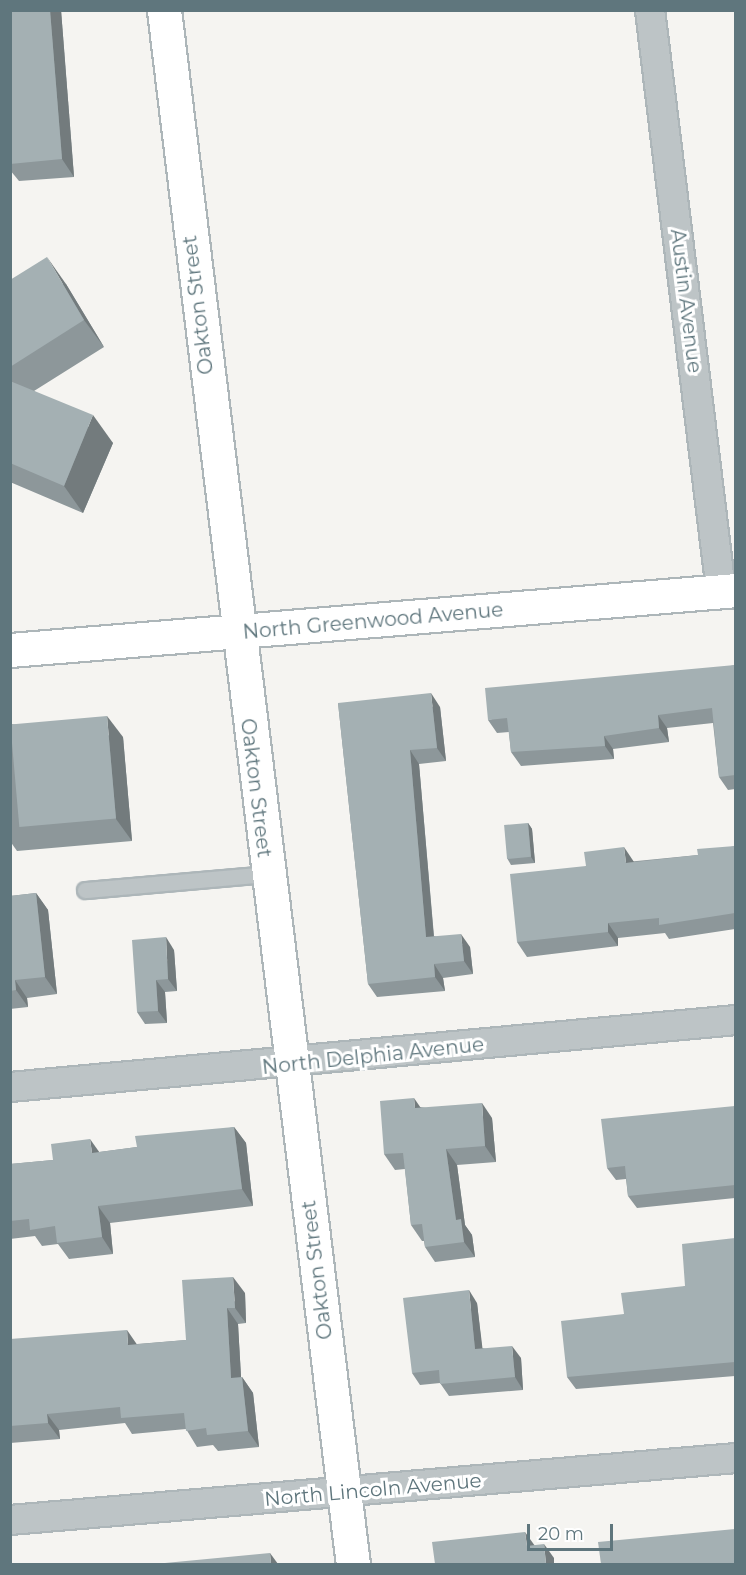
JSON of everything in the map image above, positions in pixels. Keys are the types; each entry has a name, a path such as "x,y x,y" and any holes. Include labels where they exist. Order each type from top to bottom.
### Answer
{"main road":[{"name":"Oakton Street","path":"164,10 236,633 293,1065 353,1564"},
{"name":"North Greenwood Avenue","path":"10,650 236,633 728,590"}],"street":[{"name":"Austin Avenue","path":"650,10 728,590"},
{"name":"North Delphia Avenue","path":"10,1087 293,1065 735,1020"},
{"name":"North Lincoln Avenue","path":"10,1520 344,1494 735,1458"}],"lane":[{"path":"85,890 267,874"}],"building":[{"path":"10,10 50,10 62,159 10,164"},
{"path":"47,257 84,320 10,367 10,280"},
{"path":"10,381 93,415 64,486 10,463"},
{"path":"735,665 735,775 719,777 712,708 658,715 659,728 604,736 605,746 511,752 507,718 488,720 485,688"},
{"path":"431,693 437,748 410,750 426,937 461,934 464,961 434,964 435,977 368,984 338,703"},
{"path":"107,716 116,819 19,827 10,724"},
{"path":"528,823 531,857 507,859 504,825"},
{"path":"735,846 735,913 659,925 659,918 608,923 608,932 517,942 510,874 586,866 584,852 624,847 626,863 698,855 697,849"},
{"path":"36,893 45,977 15,980 16,990 10,991 10,896"},
{"path":"166,937 168,979 156,980 158,1011 137,1012 132,940"},
{"path":"414,1098 415,1108 482,1103 485,1146 446,1149 456,1220 461,1219 464,1242 425,1247 422,1224 411,1225 403,1153 384,1154 380,1101"},
{"path":"735,1106 735,1185 628,1196 625,1166 607,1168 601,1119"},
{"path":"234,1127 242,1189 98,1206 102,1237 57,1243 55,1226 30,1230 29,1219 10,1221 10,1164 53,1160 51,1144 90,1139 92,1153 137,1147 135,1136"},
{"path":"735,1238 735,1362 567,1377 561,1321 624,1314 621,1293 685,1286 682,1244"},
{"path":"233,1277 235,1308 227,1308 231,1378 242,1377 248,1431 207,1435 206,1428 186,1431 184,1413 121,1418 120,1407 47,1414 48,1423 10,1426 10,1339 127,1330 128,1345 186,1340 182,1280"},
{"path":"469,1290 475,1349 512,1346 515,1377 440,1384 439,1370 412,1373 403,1298"},
{"path":"735,1529 735,1564 601,1564 598,1542"},
{"path":"525,1532 527,1546 544,1544 546,1564 435,1564 432,1542"},
{"path":"270,1553 271,1564 165,1564 165,1563"}]}
